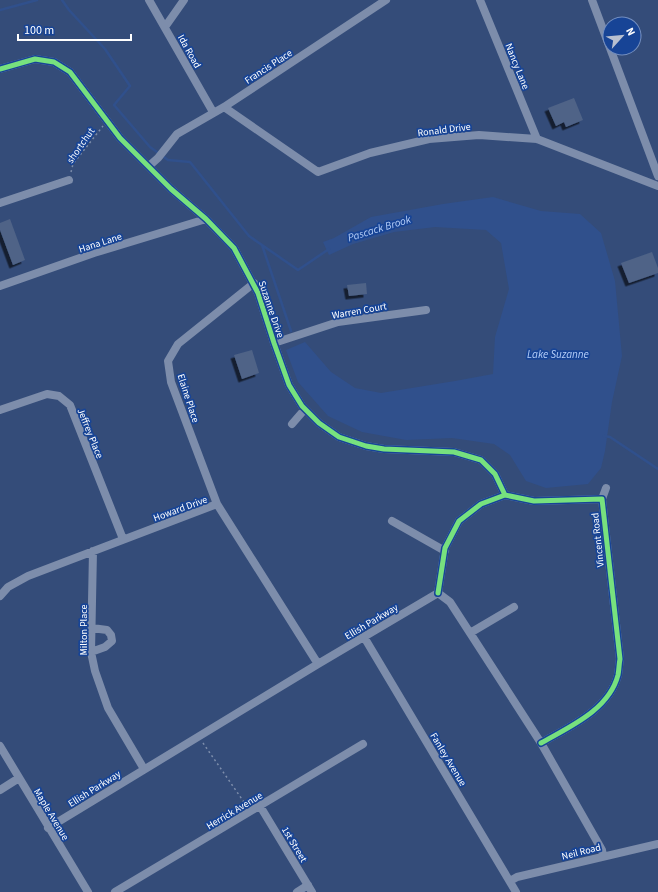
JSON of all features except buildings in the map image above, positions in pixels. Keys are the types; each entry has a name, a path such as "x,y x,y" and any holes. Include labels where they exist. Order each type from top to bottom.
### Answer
{"street":[{"name":"Ida Road","path":"149,0 213,112"},
{"path":"165,27 184,0"},
{"name":"Francis Place","path":"149,166 158,158 177,134 224,107 386,0"},
{"name":"Nancy Lane","path":"480,0 537,139"},
{"path":"592,0 658,176"},
{"name":"Suzanne Drive","path":"0,70 13,64 35,59 54,62 70,72 120,138 172,189 206,219 234,248 254,283 289,385 306,409 319,423 339,437 366,446 384,449 454,452 481,460 496,474 505,495"},
{"name":"Ronald Drive","path":"224,107 318,172 370,153 429,139 478,135 537,139 658,186"},
{"path":"0,203 69,180"},
{"name":"Hana Lane","path":"0,286 94,253 206,219"},
{"name":"Elaine Place","path":"217,504 171,382 168,361 178,344 254,283"},
{"name":"Warren Court","path":"274,343 338,322 426,310"},
{"name":"Jeffrey Place","path":"0,410 47,394 60,396 70,405 123,539"},
{"path":"292,424 306,409"},
{"name":"Vincent Road","path":"541,743 577,723 593,711 606,699 618,675 620,660 602,499 606,488"},
{"path":"505,495 481,504 459,521 445,552 438,593 450,602 541,743 602,850 603,856"},
{"name":"Vincent Road","path":"505,495 534,502 602,499"},
{"name":"Howard Drive","path":"0,596 8,587 28,576 217,504 318,664"},
{"path":"392,521 445,552"},
{"name":"Milton Place","path":"94,551 92,628 94,671 108,708 144,769"},
{"name":"Ellish Parkway","path":"48,828 438,593"},
{"path":"470,633 514,607"},
{"path":"92,628 107,630 110,632 112,638 110,643 92,652"},
{"name":"Fanley Avenue","path":"364,637 516,892"},
{"name":"Herrick Avenue","path":"115,892 363,744"},
{"name":"Maple Avenue","path":"0,746 48,828 88,892"},
{"path":"0,790 19,778"},
{"name":"1st Street","path":"260,806 310,889"},
{"name":"Neil Road","path":"510,881 517,877 658,844"},
{"path":"297,892 310,889"}],"path":[{"path":"198,737 251,812"}],"water":[{"name":"Lake Suzanne","path":"493,197 541,211 580,214 601,233 615,281 622,356 612,402 601,468 588,484 546,488 526,481 510,455 494,444 452,438 406,440 362,432 328,416 298,382 286,350 305,342 331,372 355,388 381,393 493,374 495,337 509,289 501,243 486,230 435,227 394,232 353,244 329,255 323,242 334,238 371,217"}],"waterway":[{"path":"0,10 37,0"},
{"name":"Pascack Brook","path":"62,0 69,10 105,49 130,86 114,105 150,147 168,160 190,162 249,236 298,270 329,249"},
{"path":"262,245 291,331"},
{"name":"Pascack Brook","path":"604,436 610,437 658,469"}],"cycle path":[{"path":"0,69 35,59 54,62 70,72 120,138 171,189 206,219 234,248 258,293 289,385 302,406 319,423 339,437 366,446 384,449 454,452 481,460 495,474 505,495"},
{"path":"438,593 445,548 459,521 481,504 505,495 534,501 602,499 620,659 618,675 613,687 597,708 575,724 541,743"}]}
